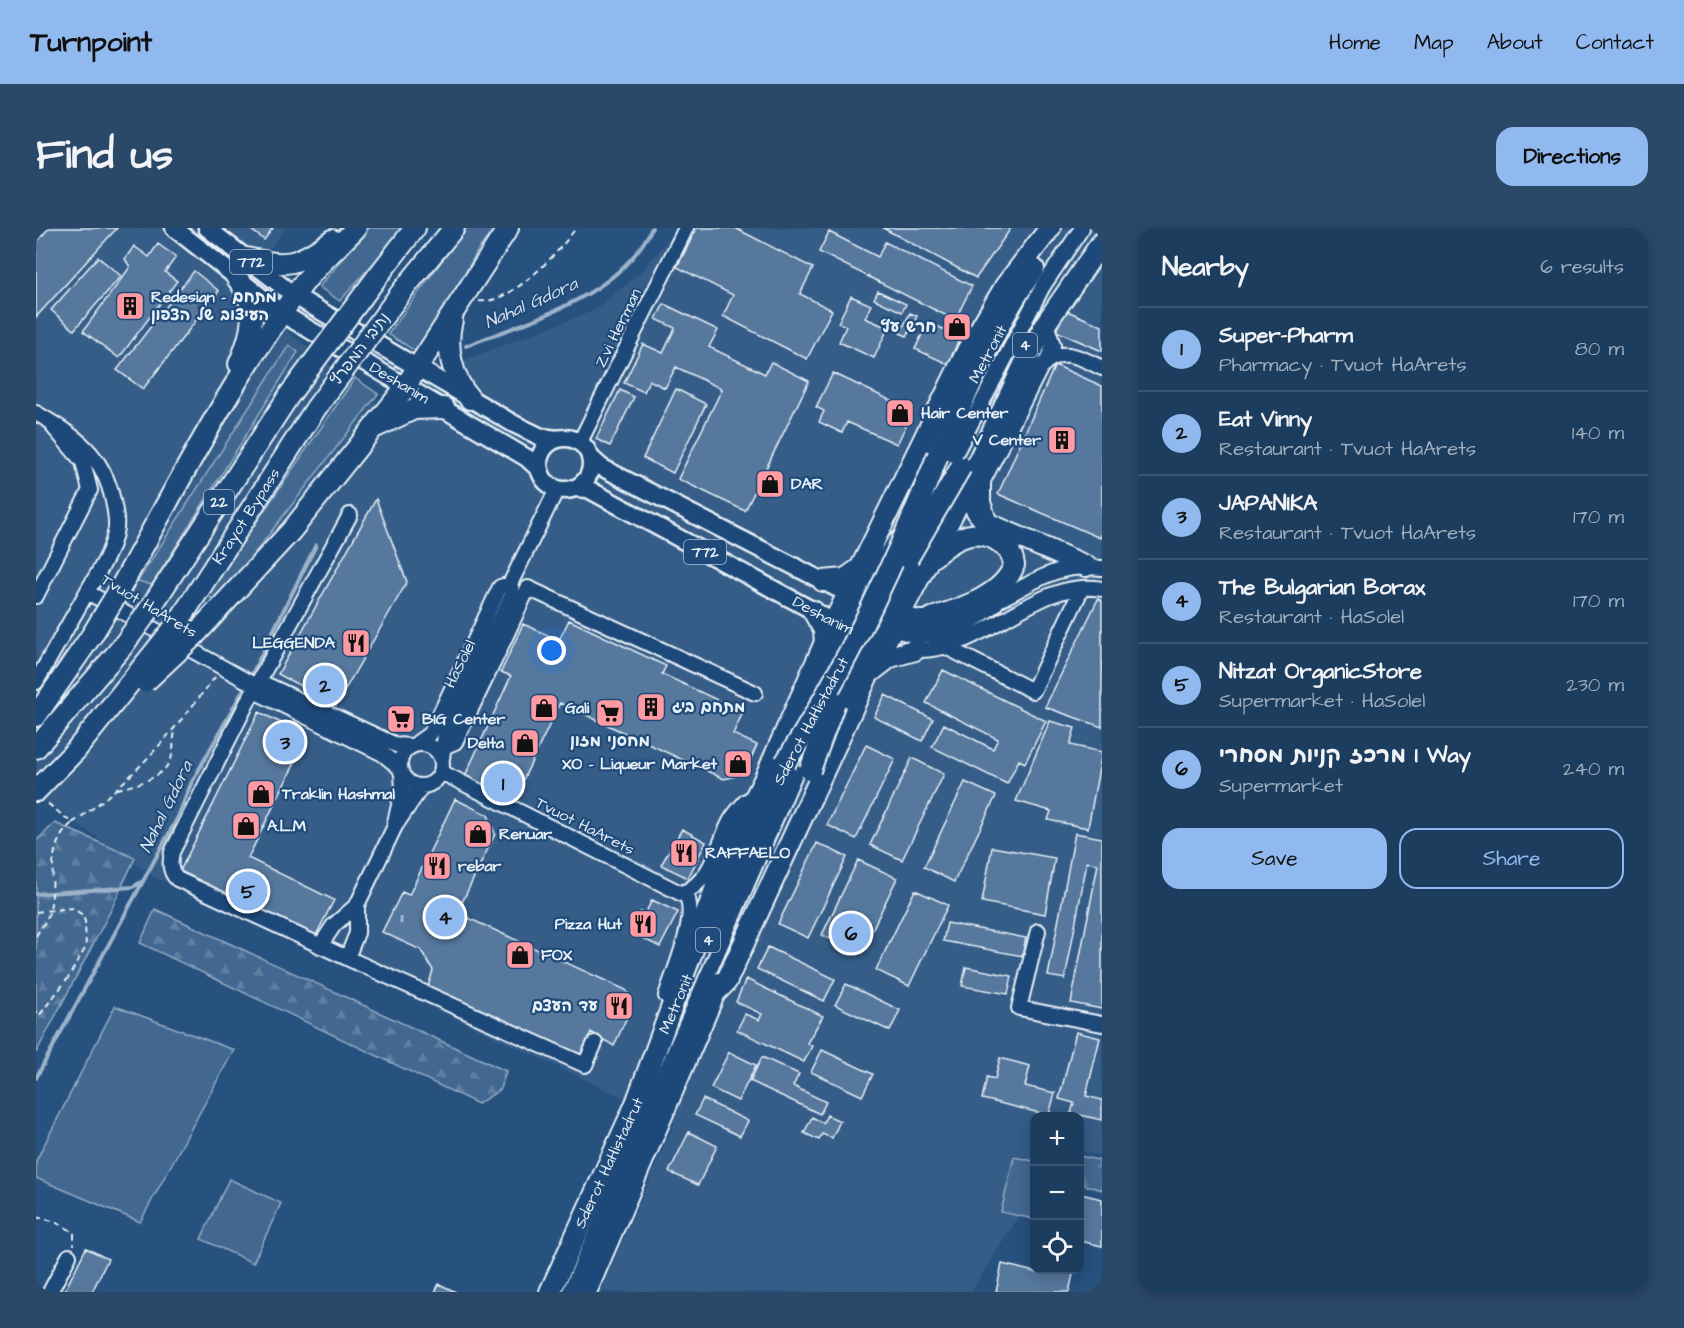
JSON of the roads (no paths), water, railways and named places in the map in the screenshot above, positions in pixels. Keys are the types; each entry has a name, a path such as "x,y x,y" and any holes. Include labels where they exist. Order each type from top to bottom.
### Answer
{"highway":[{"path":"246,258 276,266 295,262 317,251 349,228"},
{"path":"36,716 92,635 270,330 303,283 356,228"},
{"name":"נתיבי המפרץ","path":"290,394 415,228"},
{"name":"נתיבי המפרץ","path":"316,408 403,290 454,228"},
{"path":"90,733 194,636 291,531 406,386 508,228"},
{"path":"631,1117 733,841 765,778 825,643 848,611 862,567 968,349 995,303 1050,228"},
{"name":"Sderot HaHistadrut","path":"550,1292 631,1117 785,763 822,705 911,523 938,455 1022,285 1063,228"},
{"name":"Sderot HaHistadrut","path":"586,1292 810,770 831,711 860,650 906,561 965,473 1020,352 1102,232"},
{"path":"714,994 726,982 868,675 887,626 926,564 965,473 1046,323 1102,242"},
{"path":"200,447 247,345 251,330 253,313 250,299 236,277"},
{"path":"458,307 449,342 460,385 470,399"},
{"name":"Krayot Bypass","path":"36,748 122,647 290,394"},
{"path":"368,432 406,411 430,407 444,408"},
{"name":"Krayot Bypass","path":"90,733 177,624 316,408"},
{"path":"965,473 977,513 997,528 1098,567"},
{"path":"926,564 952,542 975,534 995,538 1006,547 1013,560 1011,572 1002,584 973,602 932,618"},
{"path":"823,581 840,581 862,567"},
{"path":"848,611 887,626 924,633 951,628 974,618 993,602"},
{"path":"813,611 824,630 825,643"},
{"path":"868,675 890,657 915,650"},
{"name":"22","path":"40,796 90,733"}],"main road":[{"name":"Deshanim","path":"174,228 283,314 527,458 540,470"},
{"name":"Deshanim","path":"207,228 295,296 470,399 541,437 558,439"},
{"path":"558,439 573,439 580,442 590,457 589,474 566,488 544,480 540,470 542,452 558,439"},
{"name":"Deshanim","path":"590,457 601,467 823,581 848,611"},
{"name":"Deshanim","path":"566,488 588,489 813,611 848,611"}],"street":[{"name":"Zvi Herman","path":"580,442 686,228"},
{"path":"927,430 963,348 1001,285 1043,228"},
{"name":"Metronit","path":"570,1292 814,730 821,684 848,611 886,554 931,500 1043,286 1082,228"},
{"path":"997,528 982,502 983,481 1029,388 1048,359 1053,345 1046,323"},
{"path":"1048,359 1066,353 1102,368"},
{"path":"36,596 90,490 82,462 42,417"},
{"name":"Tvuot HaArets","path":"42,417 71,434 92,454 105,474 112,495 116,514 116,533 87,592 254,685 267,685 396,745 414,745"},
{"name":"HaSolel","path":"414,745 434,727 501,587 510,584 566,488"},
{"name":"Metronit","path":"814,730 844,693 887,626 922,538 931,500"},
{"path":"350,515 254,685 172,852 171,868 177,879 585,1065 595,1043"},
{"path":"887,626 965,612 993,602 1042,576 1066,568 1098,567"},
{"name":"HaSolel","path":"441,760 445,734 513,593 510,584"},
{"path":"401,771 410,783 422,786 434,782 441,760 455,742 528,588 755,693"},
{"path":"887,626 915,650 946,647 978,634 1047,597 1082,588 1102,589"},
{"path":"946,647 1034,691 1082,588"},
{"path":"36,682 87,592"},
{"path":"487,646 494,661"},
{"name":"Tvuot HaArets","path":"254,685 262,696 383,754 401,771"},
{"path":"395,826 403,789 402,755 414,745 431,746 441,760"},
{"name":"Tvuot HaArets","path":"441,760 682,893"},
{"path":"663,1027 665,1000 691,910 688,899 682,893 695,886 705,875 731,821 765,778"},
{"path":"320,946 334,925 357,904 395,826 422,786"},
{"path":"347,958 357,933 357,904"},
{"path":"1038,931 1019,1008 1102,1024"},
{"path":"50,1292 69,1256"}],"waterway":[{"name":"Nahal Gdora","path":"466,346 545,315 596,289 618,272 637,252 652,228"},
{"name":"Nahal Gdora","path":"250,678 316,545"},
{"name":"Nahal Gdora","path":"36,1078 178,817 191,784 246,685"},
{"path":"36,894 133,887 141,882"}],"place":[{"name":"Redesign - מתחם העיצוב של הצפון","path":"130,306"},
{"name":"חרש עץ","path":"957,327"},
{"name":"Hair Center","path":"900,413"},
{"name":"V Center","path":"1062,440"},
{"name":"DAR","path":"770,484"},
{"name":"LEGGENDA","path":"356,643"},
{"name":"Eat Vinny","path":"325,685"},
{"name":"מתחם ביג","path":"651,707"},
{"name":"Gali","path":"544,708"},
{"name":"מחסני מזון","path":"610,713"},
{"name":"BIG Center","path":"401,719"},
{"name":"JAPANIKA","path":"285,742"},
{"name":"Delta","path":"525,743"},
{"name":"XO - Liqueur Market","path":"738,764"},
{"name":"Super-Pharm","path":"503,783"},
{"name":"Traklin Hashmal","path":"261,794"},
{"name":"A.L.M","path":"246,826"},
{"name":"Renuar","path":"478,834"},
{"name":"RAFFAELO","path":"684,853"},
{"name":"rebar","path":"437,866"},
{"name":"Nitzat OrganicStore","path":"248,891"},
{"name":"The Bulgarian Borax","path":"445,917"},
{"name":"Pizza Hut","path":"643,924"},
{"name":"מרכז קניות מסחרי I Way","path":"851,933"},
{"name":"FOX","path":"520,955"},
{"name":"עד העצם","path":"619,1006"}]}
